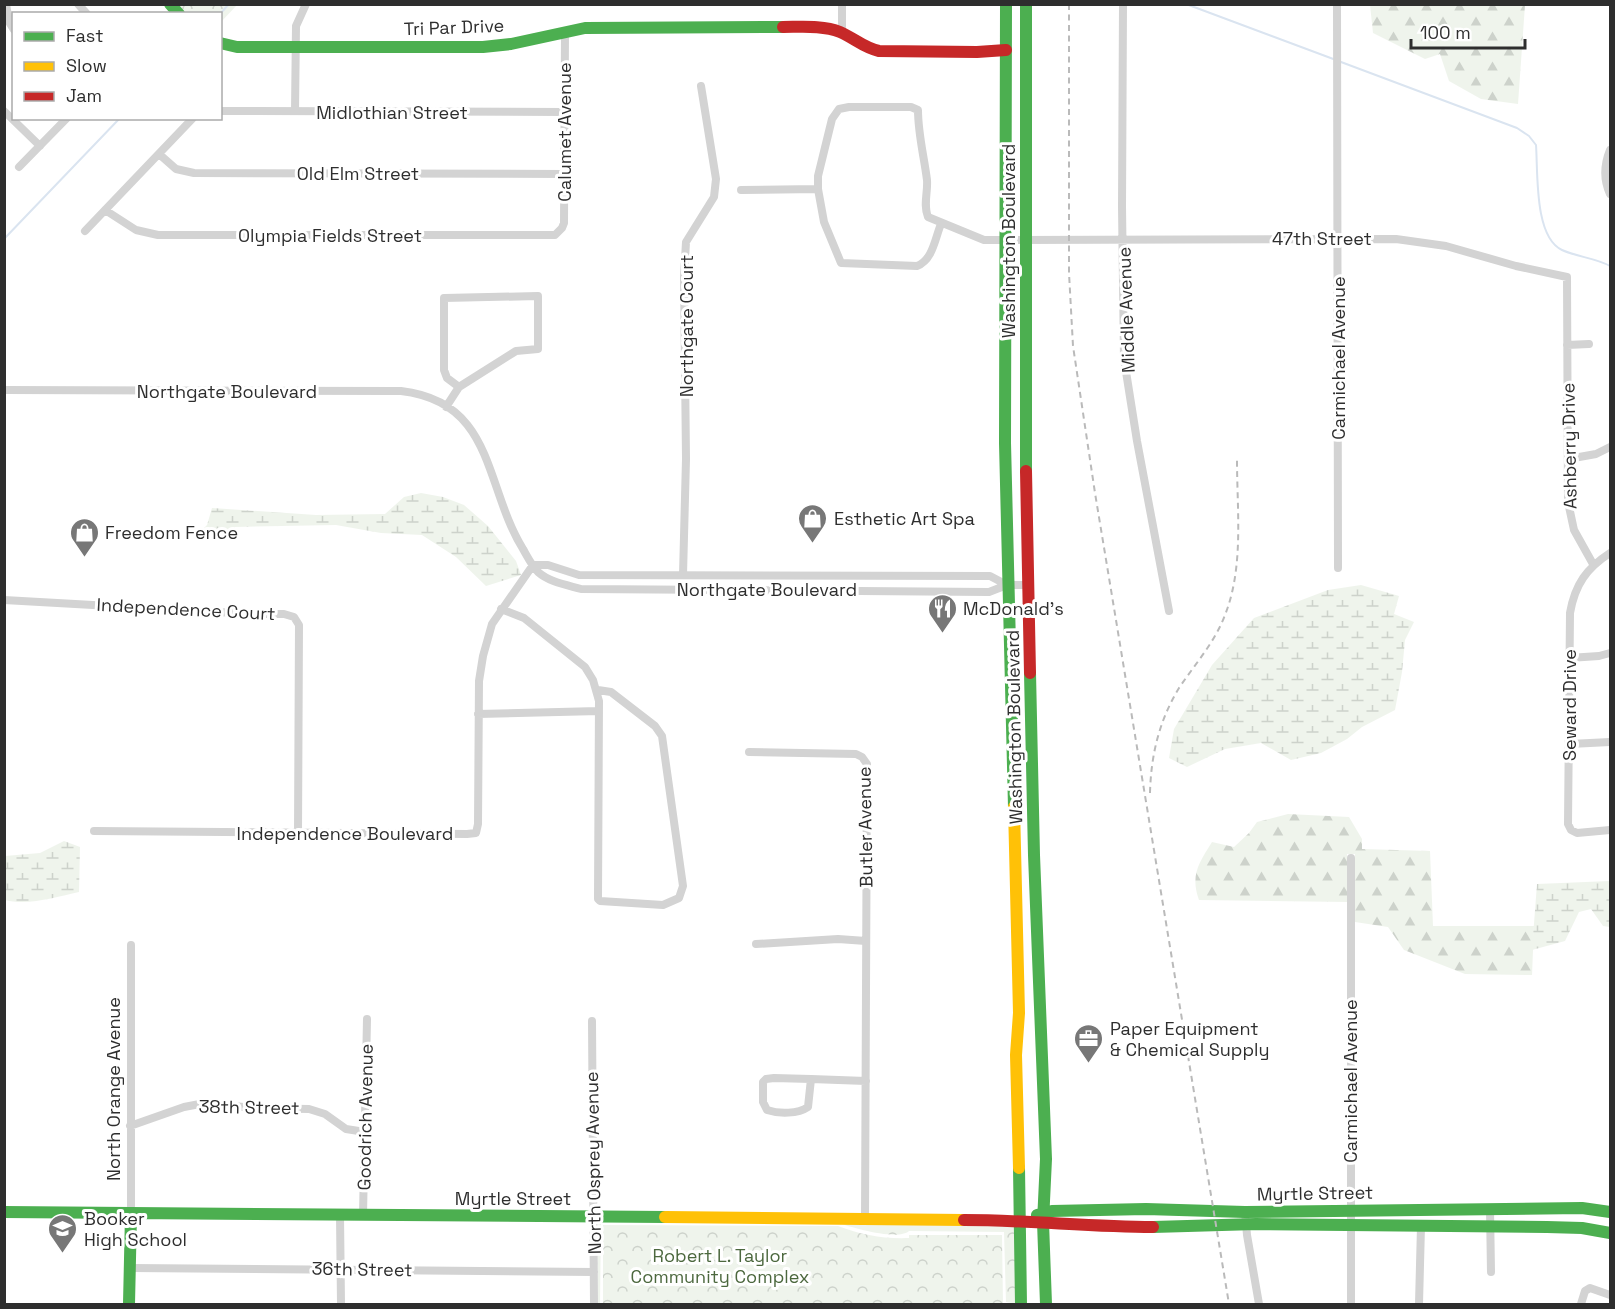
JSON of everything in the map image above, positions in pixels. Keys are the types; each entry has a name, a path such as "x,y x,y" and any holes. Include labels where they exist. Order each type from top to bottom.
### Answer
{"street":[{"path":"6,4 12,27"},
{"path":"295,111 296,26 306,4"},
{"path":"842,4 842,33"},
{"name":"Washington Boulevard","path":"1006,4 1005,443 1019,1013 1016,1055 1021,1305"},
{"name":"Washington Boulevard","path":"1026,4 1025,444 1035,867 1046,1159 1043,1218 1046,1305"},
{"name":"Middle Avenue","path":"1123,4 1124,359 1169,611"},
{"name":"Carmichael Avenue","path":"1337,4 1338,568"},
{"name":"Tri Par Drive","path":"222,43 237,46 295,47 483,47 511,44 565,31 606,27 796,27 831,29 866,48 879,51 1006,50"},
{"name":"Calumet Avenue","path":"559,232 564,223 565,31"},
{"path":"1006,50 1018,62 1022,71 1023,153 1026,164"},
{"name":"Northgate Court","path":"683,575 686,459 684,277 686,242 714,197 716,179 701,86"},
{"path":"849,107 915,108 918,110 919,135 927,181 926,213 931,219 941,224 930,257 917,266 841,263 824,222 818,189 818,176 832,120 839,109 849,107"},
{"name":"Midlothian Street","path":"222,111 564,112"},
{"path":"13,120 40,146"},
{"path":"20,167 65,120"},
{"path":"85,231 191,120"},
{"path":"1611,150 1605,172 1605,182 1611,194"},
{"name":"Old Elm Street","path":"159,154 176,169 194,173 564,174"},
{"path":"741,190 818,189"},
{"name":"Olympia Fields Street","path":"105,210 130,227 144,233 158,235 550,236 559,232"},
{"name":"47th Street","path":"941,224 984,240 1382,238 1428,242 1567,277 1567,345"},
{"path":"446,407 459,387 516,351 538,349 538,297 444,298 445,373 447,378 459,387"},
{"path":"1567,345 1589,344"},
{"name":"Ashberry Drive","path":"1567,345 1568,502 1578,540 1593,564"},
{"name":"Northgate Boulevard","path":"4,390 401,391 427,396 463,418 478,439 486,455 511,529 533,566 539,573 552,580 581,589 989,592 1007,585 1029,585"},
{"path":"1568,459 1596,454 1611,447"},
{"name":"Seward Drive","path":"1611,553 1593,564 1579,585 1571,605 1569,621 1569,827 1577,833 1611,830"},
{"name":"Northgate Boulevard","path":"533,566 548,565 579,575 990,576 1007,585"},
{"name":"Independence Boulevard","path":"94,831 476,832 478,824 478,681 483,656 492,624 533,566"},
{"name":"Independence Court","path":"4,600 284,614 294,617 299,626 298,832"},
{"path":"501,609 524,618 585,667 598,690 598,899 600,901 667,904 679,898 683,886 662,736 655,726 611,692 598,690"},
{"path":"1569,658 1611,653"},
{"path":"478,714 599,711"},
{"path":"1570,744 1611,742"},
{"name":"Butler Avenue","path":"748,752 856,754 866,760 865,1218"},
{"name":"Carmichael Avenue","path":"1351,858 1351,1305"},
{"path":"756,944 838,939 866,941"},
{"name":"North Orange Avenue","path":"129,1305 131,945"},
{"name":"Goodrich Avenue","path":"363,1215 367,1019"},
{"name":"North Osprey Avenue","path":"592,1021 594,1305"},
{"path":"811,1079 806,1109 779,1112 770,1111 764,1107 762,1091 763,1082 766,1079 811,1079 866,1081"},
{"name":"38th Street","path":"130,1126 184,1107 205,1103 253,1108 309,1109 325,1114 346,1129 365,1132"},
{"name":"Myrtle Street","path":"4,1212 1021,1220 1043,1218 1090,1227 1215,1226 1246,1218 1351,1210 1582,1208 1611,1212"},
{"name":"Myrtle Street","path":"1043,1218 1052,1211 1146,1209 1351,1225 1564,1227 1611,1233"},
{"path":"1490,1209 1491,1272"},
{"path":"340,1215 341,1305"},
{"path":"1246,1218 1259,1305"},
{"path":"1419,1305 1420,1226"},
{"name":"36th Street","path":"130,1268 594,1272"},
{"path":"1581,1305 1585,1291 1590,1288 1611,1295"}],"green space":[{"path":"175,5 237,5 222,21 222,12 184,12"},
{"path":"1370,5 1525,5 1518,104 1481,99 1449,81 1440,54 1425,59 1373,33"},
{"path":"421,493 443,497 464,505 488,526 516,561 521,575 486,586 456,557 422,535 381,533 336,525 235,527 235,538 202,540 202,530 207,525 212,508 316,515 385,514 404,497"},
{"path":"1361,585 1399,596 1394,614 1414,622 1405,640 1395,710 1362,727 1347,739 1321,753 1291,760 1261,743 1225,749 1187,767 1169,758 1174,729 1212,665 1254,618 1328,590"},
{"path":"1288,814 1349,817 1362,839 1362,849 1430,851 1433,926 1534,926 1532,975 1465,974 1404,950 1388,927 1355,922 1355,854 1347,854 1347,902 1199,900 1195,883 1197,870 1212,842 1234,847 1257,822"},
{"path":"64,841 80,847 79,892 23,902 5,900 5,856 40,853"},
{"path":"1610,881 1610,927 1603,926 1591,909 1579,912 1565,941 1532,950 1537,884"},
{"path":"597,1222 601,1222 600,1304 598,1304"},
{"path":"839,1223 1017,1224 1018,1304 1006,1302 1004,1232 909,1231 895,1235"},
{"name":"Robert L. Taylor Community Complex","path":"603,1225 838,1226 855,1232 891,1238 909,1238 909,1235 1002,1235 1003,1304 603,1304"}],"waterway":[{"path":"222,12 229,4"},
{"path":"1186,4 1336,60"},
{"path":"1341,62 1517,128 1529,136 1536,145 1539,203 1546,232 1553,243 1562,250 1610,266"},
{"path":"4,239 118,120"}],"railway":[{"path":"1069,4 1069,273 1073,346 1095,493 1229,1304"},
{"path":"1150,793 1154,752 1166,713 1179,688 1216,634 1231,597 1238,539 1237,460"}],"traffic: fast":[{"path":"170,4 177,12"},
{"path":"1006,4 1005,443 1014,807"},
{"path":"1026,4 1026,471"},
{"path":"222,43 237,47 483,47 511,44 585,28 783,27"},
{"path":"1030,673 1034,855 1046,1159 1043,1222 1046,1304"},
{"path":"1019,1168 1021,1304"},
{"path":"1037,1215 1052,1211 1146,1209 1245,1212 1582,1208 1610,1212"},
{"path":"4,1212 665,1217"},
{"path":"129,1304 131,1214"},
{"path":"1153,1227 1256,1224 1547,1227 1582,1228 1610,1233"}],"traffic: slow":[{"path":"1014,807 1019,1013 1016,1055 1019,1168"},
{"path":"665,1217 964,1220"}],"traffic: jam":[{"path":"783,27 826,28 845,34 879,51 1006,50"},
{"path":"1026,471 1030,673"},
{"path":"964,1220 1153,1227"}],"place":[{"name":"Esthetic Art Spa","path":"813,544"},
{"name":"Freedom Fence","path":"84,558"},
{"name":"McDonald's","path":"942,634"},
{"name":"Paper Equipment & Chemical Supply","path":"1089,1064"},
{"name":"Booker High School","path":"63,1254"}]}
